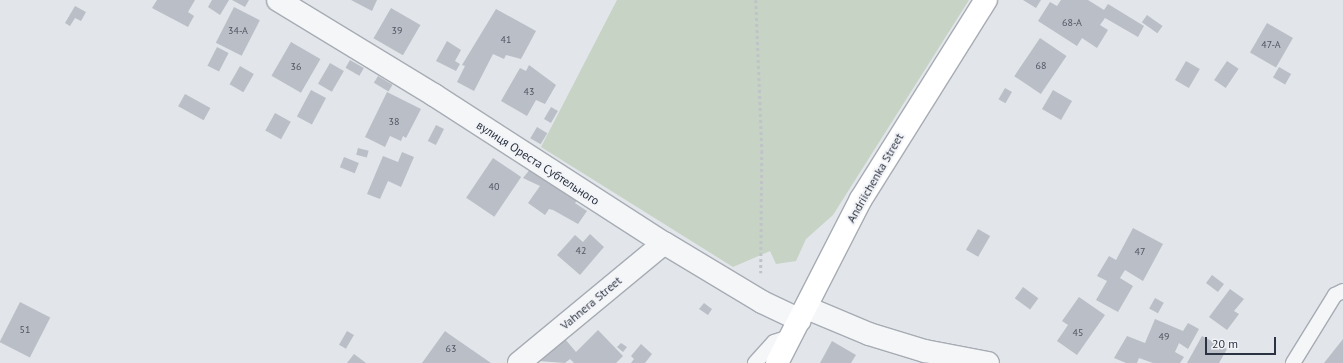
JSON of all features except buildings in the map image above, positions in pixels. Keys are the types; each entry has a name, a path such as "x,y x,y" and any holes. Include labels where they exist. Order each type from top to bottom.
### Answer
{"street":[{"name":"вулиця Ореста Субтельного","path":"278,0 434,95 664,244 762,302 800,321 869,334 925,351 988,363"},
{"name":"Andriichenka Street","path":"777,363 800,321 861,199 986,0"},
{"name":"Vahnera Street","path":"519,363 664,244"}],"lane":[{"path":"1293,363 1335,295 1343,291"},
{"path":"755,363 774,342 800,321"}],"path":[{"path":"756,0 761,67 762,302"}],"green space":[{"path":"617,0 969,0 833,215 806,239 796,261 776,264 770,251 733,267 541,147"}]}
